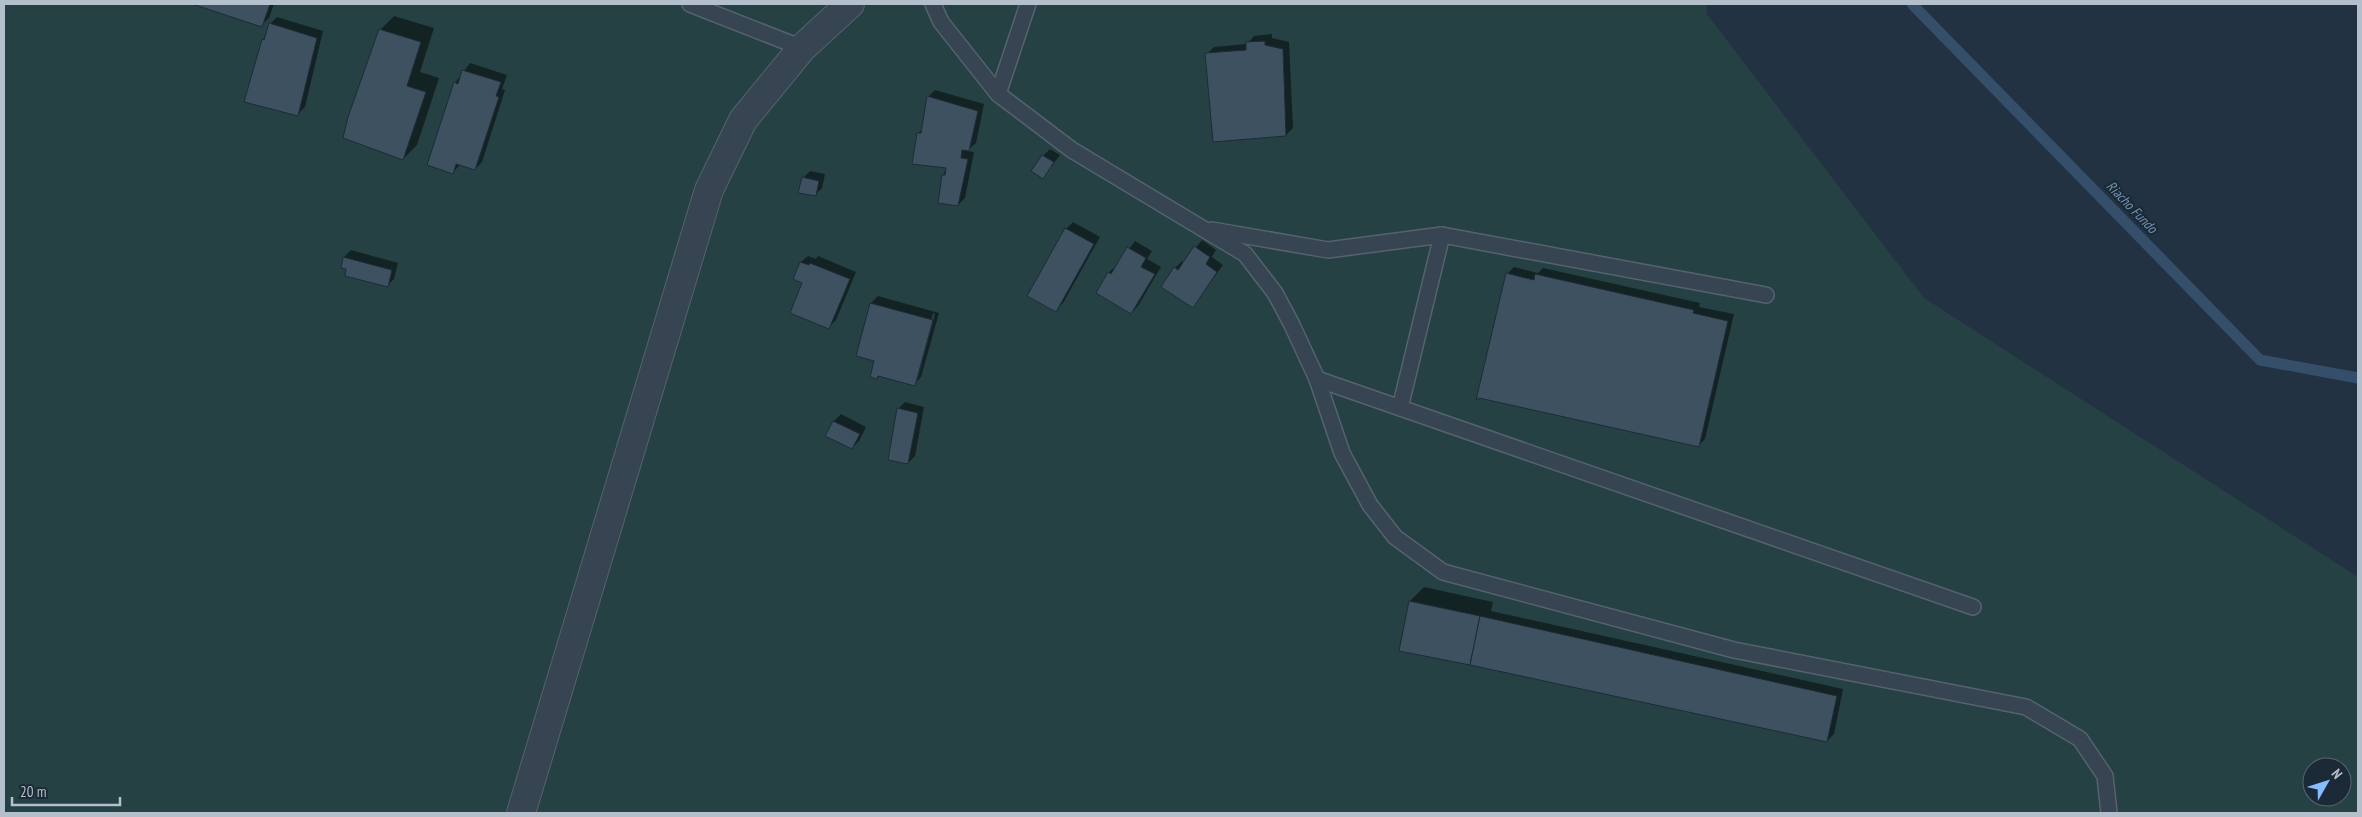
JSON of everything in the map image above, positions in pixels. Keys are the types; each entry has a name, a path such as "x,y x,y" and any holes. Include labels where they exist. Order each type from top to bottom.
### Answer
{"street":[{"path":"520,813 709,190 743,120 802,48 850,4"}],"lane":[{"path":"690,4 802,48"},
{"path":"933,4 941,22 998,94 1072,150 1206,228 1245,254 1275,292 1317,379 1342,453 1370,505 1395,537 1443,572 1734,650 2026,707 2080,739 2106,776 2109,813"},
{"path":"998,94 1028,4"},
{"path":"1206,228 1328,250 1442,235 1766,295"},
{"path":"1400,408 1442,235"},
{"path":"1317,379 1973,607"}],"green space":[{"path":"4,4 1707,4 1706,13 1924,298 2358,577 2358,813 4,813"}],"building":[{"path":"192,4 270,4 262,27"},
{"path":"269,23 317,38 298,116 244,102 262,39 264,40"},
{"path":"379,29 421,42 407,86 426,92 403,160 343,138 348,117"},
{"path":"1265,41 1265,45 1283,49 1286,136 1213,142 1205,53 1246,50 1246,42"},
{"path":"462,70 501,82 496,96 499,97 475,170 456,164 453,174 427,165 454,82 458,84"},
{"path":"927,96 978,111 969,151 962,150 961,158 968,159 958,206 938,203 942,175 945,175 946,168 912,164 917,133 921,133"},
{"path":"1042,155 1054,162 1043,179 1031,171"},
{"path":"802,177 819,181 816,196 798,193"},
{"path":"1065,228 1094,244 1056,312 1027,296"},
{"path":"1194,246 1210,257 1206,264 1217,272 1193,308 1161,287 1174,267 1178,270"},
{"path":"1127,247 1146,258 1141,267 1155,274 1131,314 1096,293 1108,272 1111,274"},
{"path":"343,257 392,270 388,287 345,276 346,269 341,268"},
{"path":"800,262 809,265 810,263 850,279 829,329 790,313 802,283 793,279"},
{"path":"1506,273 1534,280 1535,274 1694,310 1693,313 1728,321 1699,447 1479,398 1476,400"},
{"path":"870,303 933,320 915,386 878,376 877,379 870,377 874,361 856,356"},
{"path":"897,408 918,413 908,464 888,460"},
{"path":"833,421 860,434 852,449 825,436"},
{"path":"1409,601 1480,616 1470,665 1399,651"},
{"path":"1480,616 1837,696 1827,742 1470,665"}],"waterway":[{"name":"Riacho Fundo","path":"1912,4 2260,360 2358,378"}]}
